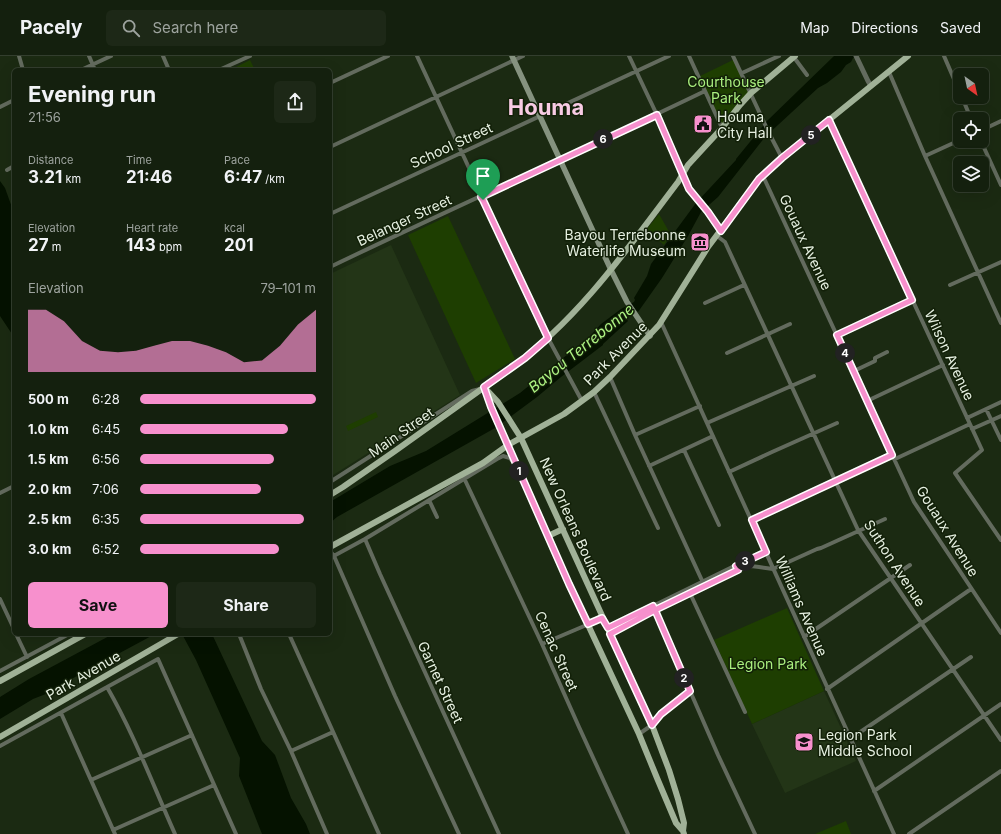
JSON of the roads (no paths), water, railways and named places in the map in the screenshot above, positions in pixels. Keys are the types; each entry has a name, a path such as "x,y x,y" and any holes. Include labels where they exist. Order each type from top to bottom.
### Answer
{"main road":[{"name":"Main Street","path":"332,494 525,358 548,338 573,314 611,270 674,188 688,165 722,128 740,105 751,93 794,56"},
{"name":"Park Avenue","path":"332,546 483,463 508,445 564,414 594,392 650,336 661,322 708,247 763,176 782,158 908,56"},
{"path":"513,58 611,270 627,302 650,336"},
{"name":"New Orleans Boulevard","path":"484,387 498,402 521,438 652,725 678,799 684,823 684,832"},
{"name":"New Orleans Boulevard","path":"484,387 516,465 639,734 669,803 676,823 684,832"},
{"path":"548,536 563,529"},
{"path":"0,681 81,636"},
{"name":"Park Avenue","path":"0,737 175,636"}],"street":[{"path":"19,56 22,68"},
{"path":"89,56 94,68"},
{"path":"85,68 111,56"},
{"path":"163,56 169,68"},
{"path":"236,56 238,61"},
{"path":"223,68 250,56"},
{"path":"332,82 388,56"},
{"path":"417,56 481,197 548,338 582,401"},
{"path":"332,146 388,121 513,58 523,56"},
{"name":"Suthon Avenue","path":"629,56 657,115 689,189 708,212 724,242 859,532 1001,740"},
{"name":"School Street","path":"332,213 669,56"},
{"path":"689,56 722,128"},
{"path":"733,56 769,134 782,158"},
{"path":"742,73 779,56"},
{"path":"794,56 807,75"},
{"path":"856,56 871,86"},
{"path":"944,56 953,77"},
{"path":"889,72 924,156 1001,323"},
{"name":"Belanger Street","path":"332,266 657,115 705,91"},
{"path":"0,106 12,101"},
{"name":"Wilson Avenue","path":"829,120 982,450 955,473 1001,540"},
{"path":"989,127 1001,121"},
{"path":"924,156 953,143"},
{"path":"984,148 1001,185"},
{"path":"7,170 12,167"},
{"name":"Gouaux Avenue","path":"763,176 914,502 1001,633"},
{"path":"950,285 1001,262"},
{"path":"705,303 744,285"},
{"path":"837,335 912,300"},
{"name":"Williams Avenue","path":"661,322 894,834"},
{"path":"727,353 790,324"},
{"path":"854,371 875,361 875,358 887,352"},
{"path":"867,401 943,365"},
{"path":"707,423 814,376"},
{"path":"610,377 649,466 704,584"},
{"name":"Main Street","path":"332,481 472,391 484,387"},
{"path":"594,392 658,528"},
{"path":"967,418 1001,402"},
{"path":"635,435 700,406"},
{"path":"986,409 1001,440"},
{"path":"972,429 1001,416"},
{"path":"729,472 837,423"},
{"path":"752,520 836,481 970,424"},
{"path":"649,466 713,436"},
{"path":"684,450 719,525"},
{"path":"459,834 332,557 365,539 464,478 503,456 510,458 516,465"},
{"name":"Cenac Street","path":"464,478 542,644 628,834"},
{"path":"0,494 12,487"},
{"path":"429,500 437,517"},
{"path":"737,568 759,566 773,569 859,532 885,519"},
{"name":"Garnet Street","path":"365,539 499,834"},
{"path":"609,631 737,568 766,552"},
{"path":"804,637 910,565"},
{"path":"827,688 971,589"},
{"path":"689,591 745,712"},
{"path":"0,599 12,625"},
{"path":"654,608 718,755 755,834"},
{"path":"542,644 602,618"},
{"path":"17,636 27,657"},
{"path":"0,670 65,636"},
{"path":"240,636 261,689 291,751 327,834"},
{"path":"290,636 379,834"},
{"path":"850,739 971,657"},
{"name":"Park Avenue","path":"0,746 158,659 192,735"},
{"path":"108,687 142,758 175,834"},
{"path":"639,734 652,725 661,714 690,691"},
{"path":"874,790 1001,704"},
{"path":"61,713 114,832 214,785"},
{"path":"291,751 333,732"},
{"path":"91,780 192,735 236,834"},
{"path":"908,834 1001,771"}],"water":[{"name":"Bayou Terrebonne","path":"834,56 856,56 841,72 818,88 765,137 718,197 701,212 662,278 638,312 636,310 627,316 626,318 628,321 603,345 495,428 337,517 332,521 332,501 390,466 426,451 520,393 589,337 601,324 621,309 634,302 634,298 647,276 651,264 696,203 736,160 767,121"},
{"path":"0,181 5,188 12,207 12,334 0,316"},
{"path":"109,636 151,636 64,683 51,692 33,699 0,719 0,697 29,679"},
{"path":"183,636 213,636 262,741 275,755 291,798 310,834 262,834 239,776 240,758 196,660"}],"place":[{"name":"Houma City Hall","path":"703,124"},
{"name":"Bayou Terrebonne Waterlife Museum","path":"700,242"},
{"name":"Legion Park Middle School","path":"804,742"}],"district":[{"name":"Houma","path":"546,107"}],"park label":[{"name":"Courthouse Park","path":"726,90"},
{"name":"Legion Park","path":"768,663"}]}
